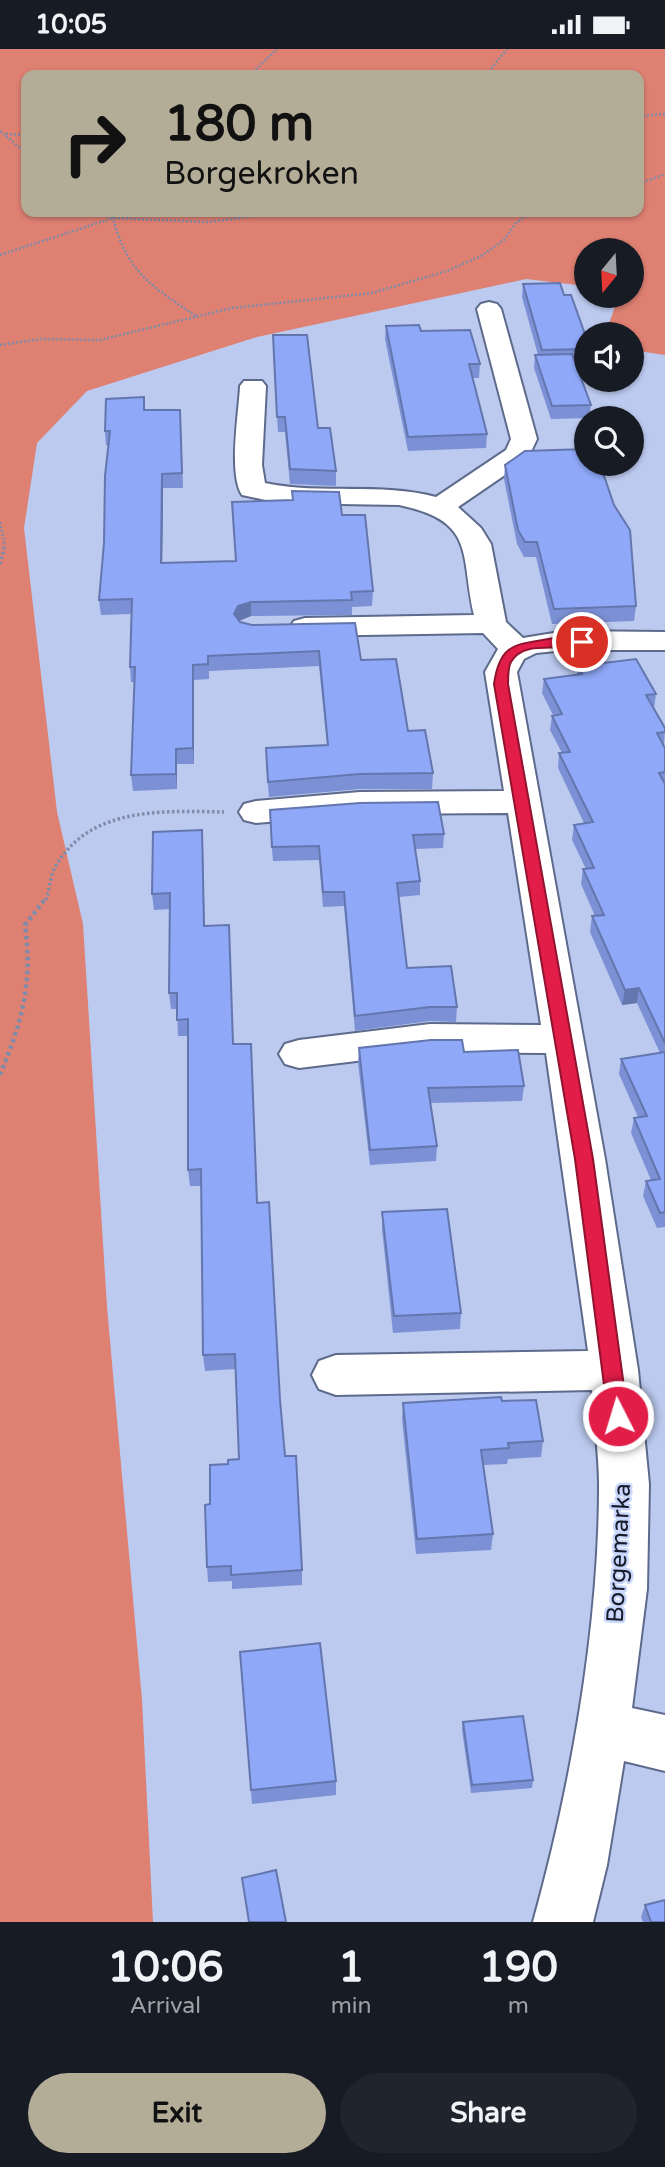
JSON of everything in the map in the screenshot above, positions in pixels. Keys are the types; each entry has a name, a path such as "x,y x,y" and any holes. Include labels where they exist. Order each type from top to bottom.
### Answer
{"street":[{"path":"440,507 518,454 524,439 489,309"},
{"path":"253,386 249,465 252,489 273,496 374,496 417,500 440,507 464,524 479,544 504,637"},
{"path":"279,628 504,637 554,642 665,641"},
{"name":"Borgemarka","path":"504,637 501,684 564,1038 614,1370 624,1484 621,1576 602,1729 578,1865 563,1922"},
{"path":"256,812 360,803 521,802"},
{"path":"299,1053 430,1038 513,1041 564,1038"},
{"path":"336,1375 614,1370"},
{"path":"602,1729 665,1743"}],"path":[{"path":"255,70 277,49"},
{"path":"490,70 508,49"},
{"path":"644,116 665,114"},
{"path":"0,131 21,148"},
{"path":"5,134 21,135"},
{"path":"644,182 665,174"},
{"path":"0,255 113,218 209,222 246,217"},
{"path":"0,345 40,339 100,340 196,316 279,302 353,297 447,271 505,240 516,223 525,217"},
{"path":"113,218 120,250 138,276 196,316"},
{"path":"0,523 6,546 5,558 0,564"},
{"path":"0,1075 26,1008 32,963 25,925 44,904 53,869 64,852 100,823 126,814 256,812"}],"shaded area":[{"path":"0,49 665,49 665,355 644,352 644,322 609,322 615,308 644,308 644,238 574,238 574,285 526,279 257,337 87,391 37,443 24,528 57,812 83,924 107,1307 142,1700 153,1922 0,1922"}],"building":[{"path":"560,283 564,295 571,295 581,322 574,322 574,349 542,350 523,284"},
{"path":"419,325 421,331 470,330 480,364 469,364 487,434 408,437 386,326"},
{"path":"273,335 307,335 318,428 330,428 336,471 290,469 285,417 277,417"},
{"path":"572,354 574,392 586,392 591,405 552,406 535,355"},
{"path":"144,397 144,410 180,410 182,473 162,474 161,563 236,561 232,502 293,500 292,491 339,492 342,515 365,515 373,591 351,592 352,600 251,602 238,606 234,614 240,622 252,625 355,623 361,660 396,659 408,731 425,730 433,773 360,774 268,782 266,748 328,745 319,651 208,656 208,664 193,665 193,748 176,749 176,774 131,775 135,667 130,667 132,599 99,600 110,431 105,431 106,399"},
{"path":"574,449 574,476 604,476 614,505 630,530 636,606 554,609 537,542 525,542 518,530 505,465 525,451"},
{"path":"636,659 656,694 646,695 665,728 665,732 657,733 665,748 665,772 659,773 665,784 665,1043 639,988 625,990 592,916 604,915 583,869 594,868 574,825 593,822 559,753 570,752 552,716 562,714 544,679 582,674 578,666"},
{"path":"438,802 444,834 413,835 420,881 397,883 407,968 451,966 457,1007 430,1007 355,1016 344,892 323,892 319,846 272,847 270,810 360,803"},
{"path":"202,830 204,926 229,925 233,1044 251,1044 257,1203 269,1202 285,1456 296,1456 302,1570 231,1575 231,1566 207,1567 205,1505 210,1504 210,1465 228,1464 228,1460 239,1459 235,1354 203,1355 201,1169 188,1170 188,1019 177,1020 177,993 169,993 170,893 152,894 153,832"},
{"path":"431,1040 462,1040 464,1052 518,1050 524,1086 428,1088 437,1146 370,1150 359,1048"},
{"path":"665,1052 665,1212 660,1213 646,1181 660,1179 634,1118 647,1116 621,1059"},
{"path":"447,1209 461,1313 394,1316 382,1212"},
{"path":"501,1397 502,1401 536,1400 543,1441 508,1443 509,1448 481,1450 493,1534 417,1539 403,1403"},
{"path":"320,1643 336,1781 251,1790 240,1652"},
{"path":"523,1716 533,1780 472,1785 463,1722"},
{"path":"276,1870 286,1922 249,1922 242,1878"},
{"path":"665,1900 665,1922 651,1922 645,1905"}],"route":[{"path":"582,642 554,642 517,649 504,661 501,684 584,1159 618,1416"}]}
